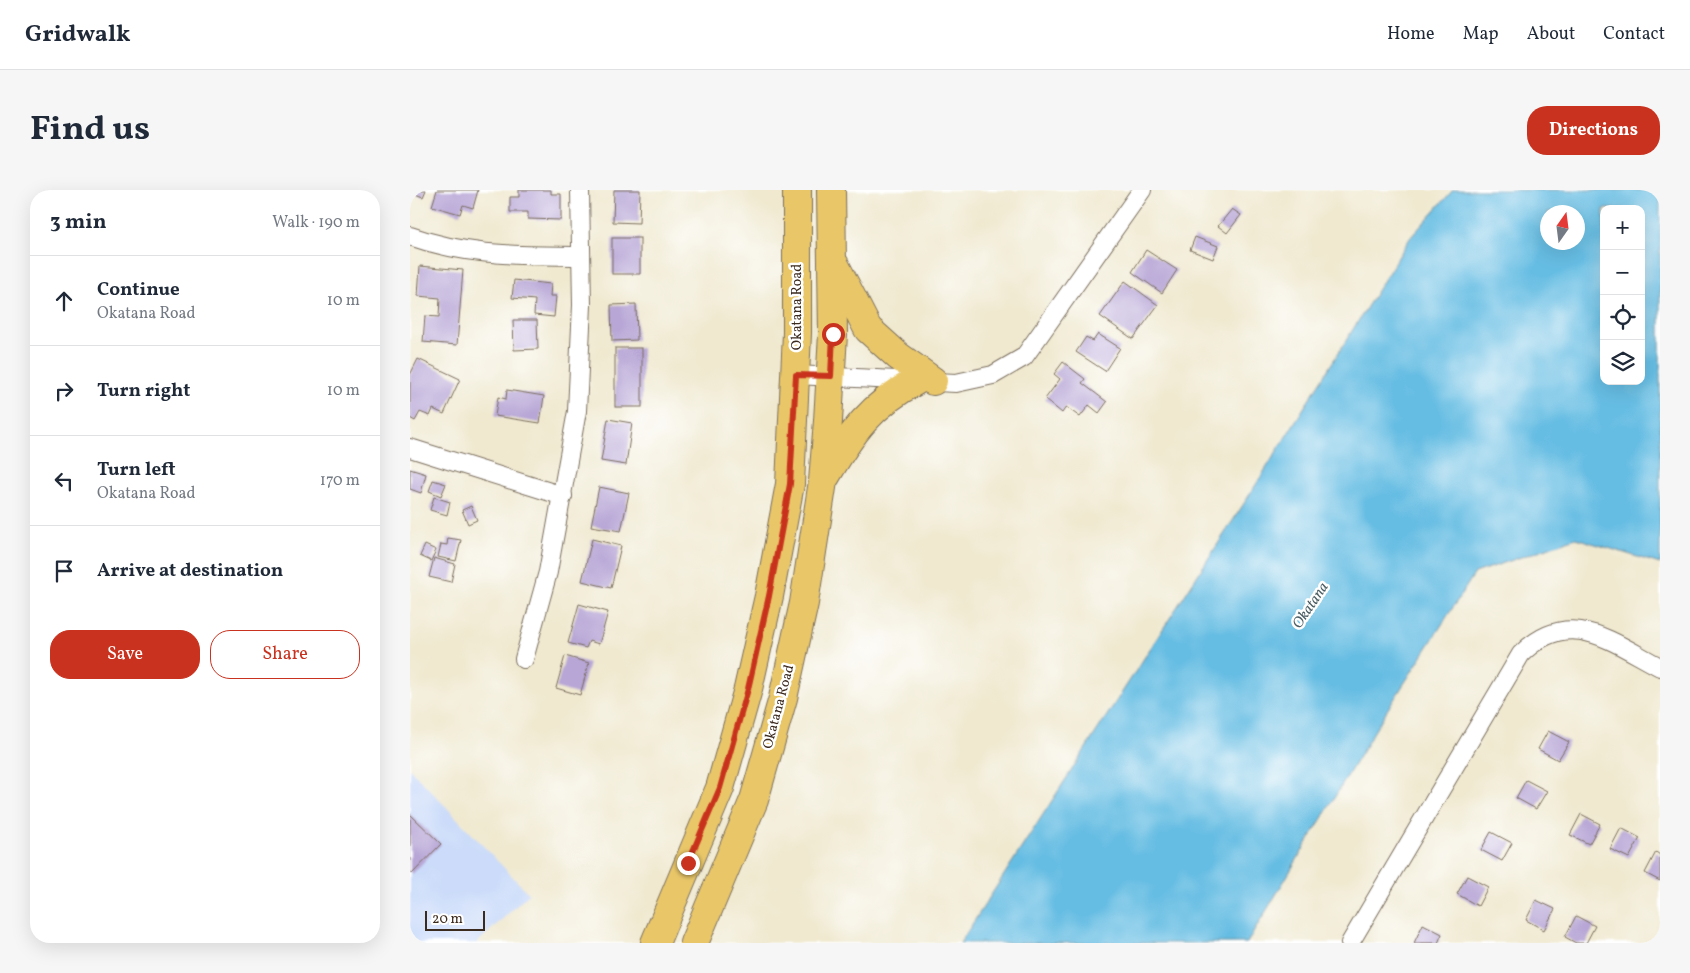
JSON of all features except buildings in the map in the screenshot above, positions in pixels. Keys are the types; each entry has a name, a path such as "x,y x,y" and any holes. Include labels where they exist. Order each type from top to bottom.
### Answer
{"main road":[{"name":"Okatana Road","path":"655,943 720,788 748,689 769,596 790,484 796,375 796,190"},
{"name":"Okatana Road","path":"694,943 754,800 778,716 804,603 824,481 831,376 833,334 831,190"},
{"path":"824,481 848,439 877,406 895,392 924,381 868,329 832,257"}],"street":[{"path":"524,659 548,572 578,411 581,353 580,190"},
{"path":"796,375 956,383 993,375 1024,357 1142,190"},
{"path":"410,236 463,252 581,256"},
{"path":"410,448 563,496"},
{"path":"1350,943 1521,654 1535,640 1554,631 1576,629 1601,636 1660,667"}],"shaded area":[{"path":"410,769 529,894 477,943 410,943"}],"water":[{"name":"Okatana","path":"1453,190 1660,190 1660,564 1576,538 1475,573 1384,715 1247,943 960,943 1252,491 1410,238"}],"route":[{"path":"688,863 720,788 748,689 769,596 790,484 796,375 831,376 833,334"}]}
